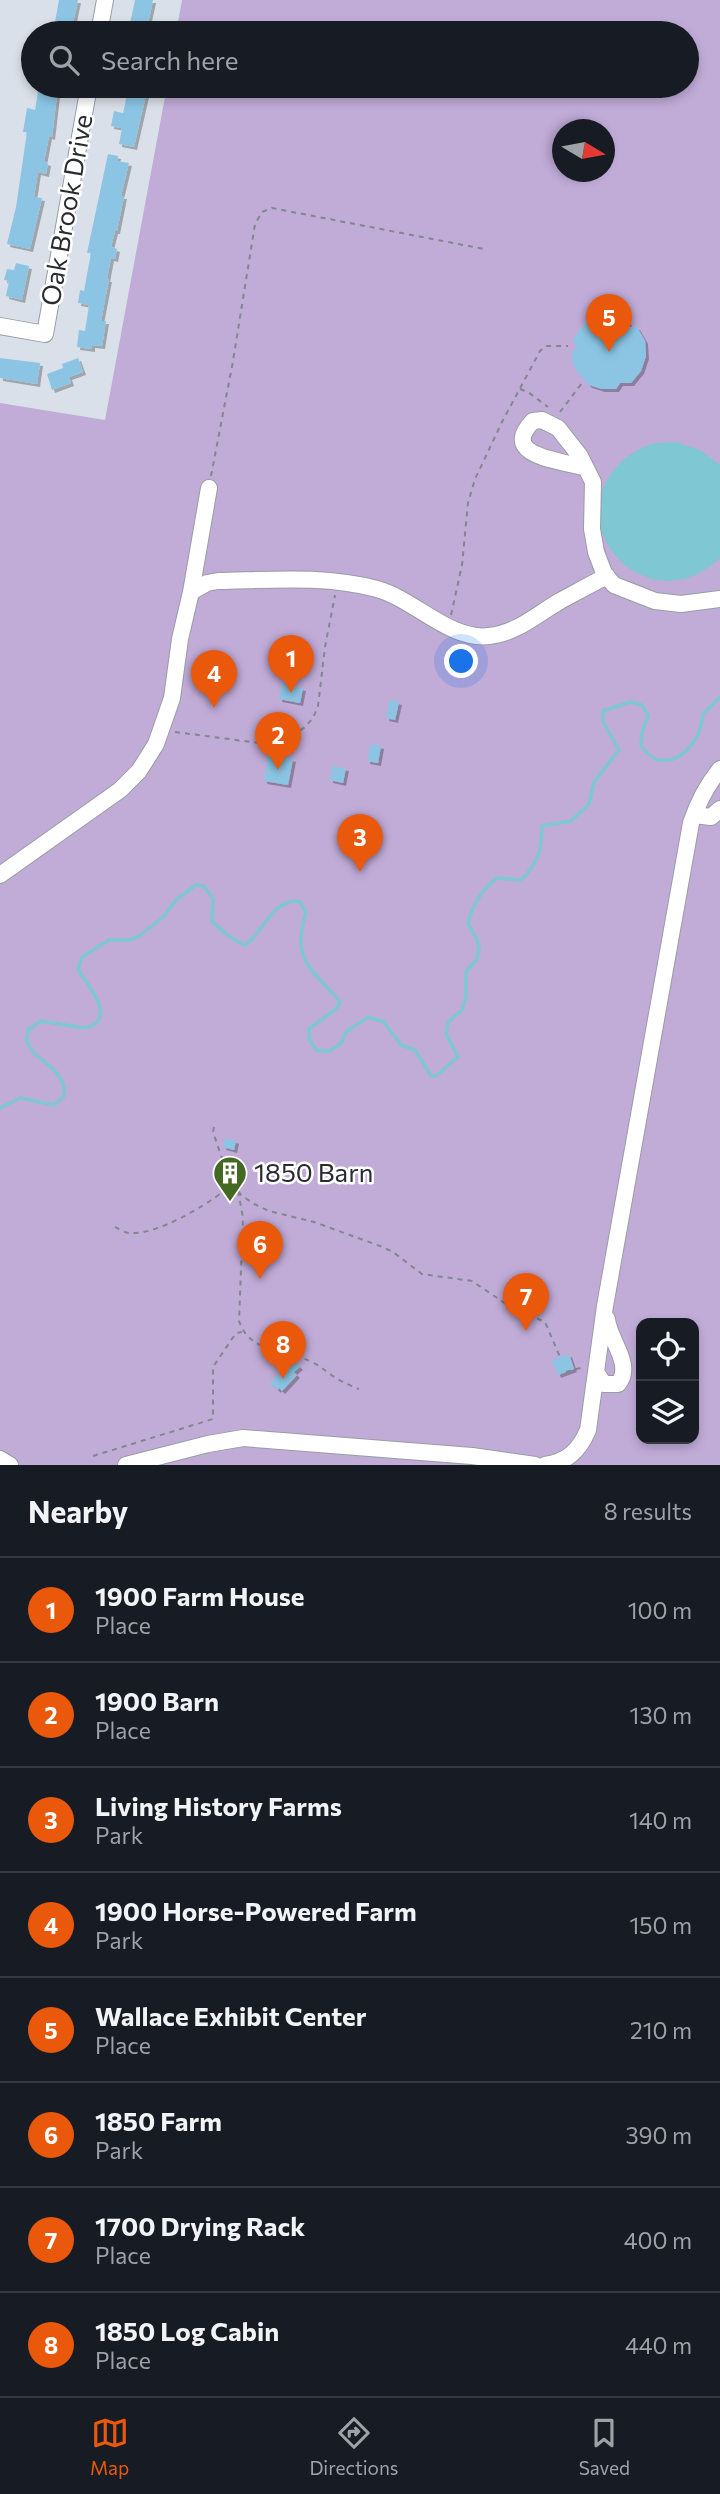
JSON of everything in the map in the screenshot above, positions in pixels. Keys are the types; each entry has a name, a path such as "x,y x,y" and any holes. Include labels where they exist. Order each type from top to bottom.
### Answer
{"street":[{"path":"101,21 104,0"},
{"name":"Oak Brook Drive","path":"0,326 45,334 87,98"},
{"path":"586,468 548,460 528,450 523,442 525,429 533,421 555,419 586,468 593,482 592,529 599,563 614,585 655,601 681,604 720,599"},
{"path":"0,876 120,790 139,771 163,729 172,698 180,639 209,488"},
{"path":"191,592 207,583 218,581 338,581 380,589 448,626 485,637 506,633 607,576"},
{"path":"545,1465 563,1461 582,1443 588,1430 591,1369 605,1306 694,815 707,784 720,770"},
{"path":"694,815 711,817 720,809"},
{"path":"591,1369 604,1384 611,1385 618,1384 624,1372 623,1362 608,1329 605,1306"},
{"path":"125,1465 243,1438 535,1465"},
{"path":"0,1459 10,1465"}],"path":[{"path":"209,488 255,224 262,212 272,208 484,249"},
{"path":"448,626 461,565 468,503 475,480 540,351 546,346 568,346"},
{"path":"519,389 528,392 555,419 582,383"},
{"path":"163,729 267,744 284,742 305,727 318,706 325,647 338,581"},
{"path":"214,1127 213,1132 227,1173 238,1190 254,1204 380,1246 393,1252 422,1274 472,1281 509,1306 545,1322 561,1357"},
{"path":"114,1227 128,1233 150,1230 170,1223 224,1191 227,1173"},
{"path":"238,1190 243,1218 239,1312 243,1332 265,1348 311,1361 359,1389"},
{"path":"93,1456 213,1419 213,1367 236,1333 243,1332"},
{"path":"566,1372 591,1369"}],"shaded area":[{"path":"182,0 720,0 720,1465 0,1465 0,403 105,420 165,98 699,98 699,21 178,21"}],"water":[{"path":"676,442 700,450 720,465 720,558 693,576 666,581 641,575 620,561 605,541 599,516 602,490 618,465 632,453 655,443"}],"building":[{"path":"59,0 78,0 74,21 55,21"},
{"path":"135,0 153,0 149,21 131,21"},
{"path":"37,98 57,98 52,137 49,136 44,162 48,163 46,174 38,172 34,197 42,198 30,249 7,244 16,207 27,132 23,132 27,108 35,110"},
{"path":"126,98 145,98 134,147 119,144 122,128 111,126 114,111 123,113"},
{"path":"108,154 118,156 117,161 129,163 121,196 124,196 117,231 111,247 117,249 115,259 111,258 107,279 101,321 106,321 102,346 92,345 92,349 77,347 79,330 85,331 89,305 78,303 80,290 84,291 91,253 87,253"},
{"path":"16,263 29,266 22,300 6,296 9,281 4,280 7,269 14,270"},
{"path":"611,314 627,318 630,327 637,327 645,341 646,356 641,371 631,383 620,383 616,389 602,389 589,385 575,369 571,355 576,347 573,339 587,320"},
{"path":"0,358 40,363 37,384 0,378"},
{"path":"78,358 83,372 69,377 71,383 52,390 47,374"},
{"path":"282,684 303,688 300,703 279,699"},
{"path":"390,700 399,702 395,720 386,718"},
{"path":"371,744 381,746 378,763 367,761"},
{"path":"268,754 293,759 288,785 264,781"},
{"path":"332,766 346,768 343,783 330,780"},
{"path":"226,1138 236,1141 234,1150 223,1147"},
{"path":"569,1354 574,1369 558,1375 552,1360"},
{"path":"293,1360 300,1367 294,1372 297,1375 282,1391 279,1388 278,1390 270,1383"}],"waterway":[{"path":"0,1108 20,1098 54,1105 64,1096 60,1078 30,1048 28,1030 41,1021 84,1028 94,1024 100,1011 94,994 78,970 82,957 109,940 138,937 163,917 176,900 196,885 204,886 213,899 212,921 245,945 282,905 299,901 306,912 301,942 306,963 340,1002 337,1008 309,1029 309,1039 317,1051 330,1051 342,1042 346,1032 368,1017 384,1022 401,1045 415,1050 431,1076 436,1076 458,1057 446,1034 448,1022 462,1010 466,997 466,972 479,953 478,943 468,924 472,910 482,893 497,878 521,880 527,874 538,856 542,826 571,821 589,804 594,782 619,750 603,722 603,711 630,702 642,705 648,716 642,732 641,746 654,758 668,760 684,753 690,746 699,731 703,714 720,697"}],"place":[{"name":"Wallace Exhibit Center","path":"609,352"},
{"name":"1900 Farm House","path":"291,693"},
{"name":"1900 Horse-Powered Farm","path":"214,708"},
{"name":"1900 Barn","path":"278,770"},
{"name":"Living History Farms","path":"360,872"},
{"name":"1850 Barn","path":"230,1203"},
{"name":"1850 Farm","path":"260,1279"},
{"name":"1700 Drying Rack","path":"526,1331"},
{"name":"1850 Log Cabin","path":"283,1379"}]}
